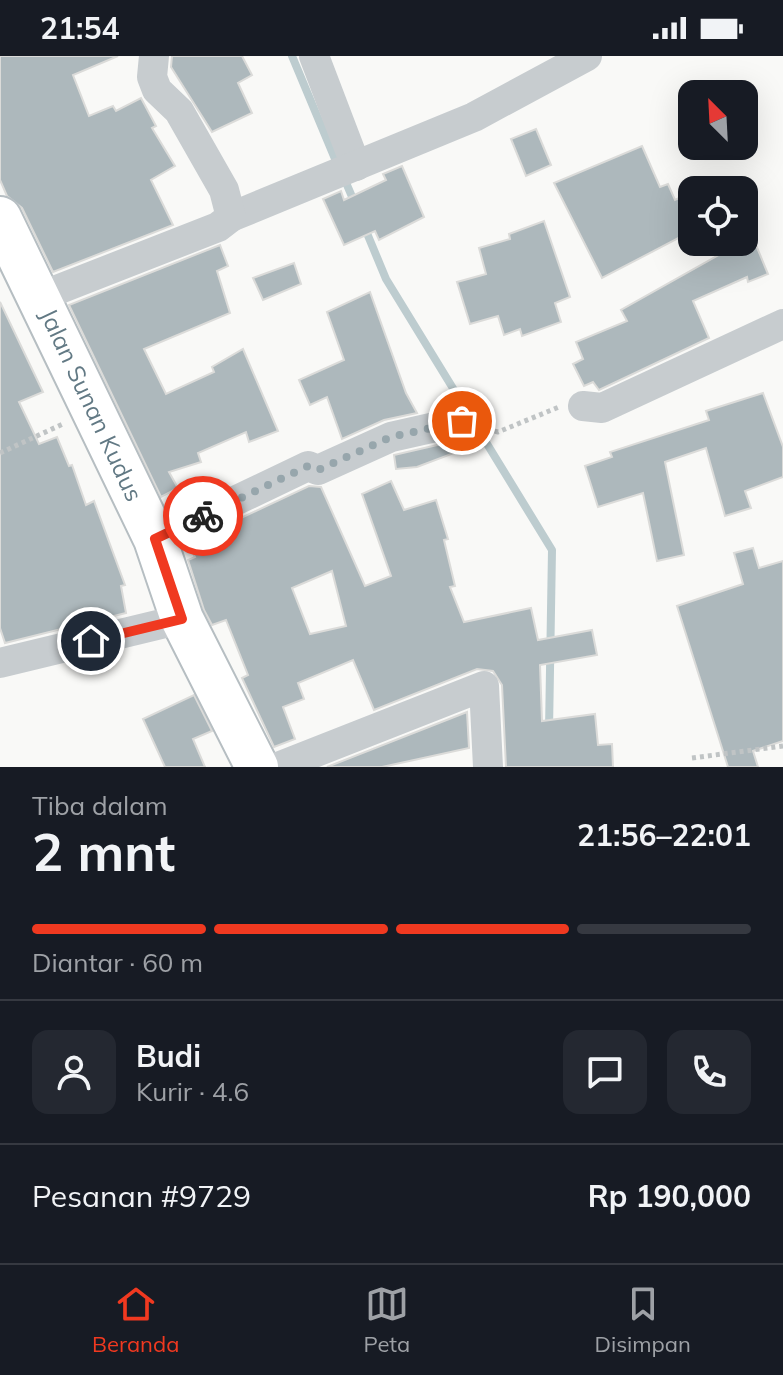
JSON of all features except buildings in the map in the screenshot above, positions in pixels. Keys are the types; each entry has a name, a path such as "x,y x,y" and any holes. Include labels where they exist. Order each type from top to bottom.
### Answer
{"street":[{"path":"154,56 152,77 157,90 173,104 187,124 224,190 231,217"},
{"path":"314,56 356,166"},
{"path":"39,297 218,227 231,217 474,117 587,56"},
{"name":"Jalan Sunan Kudus","path":"0,218 155,539 182,619 257,767"},
{"path":"569,407 602,408 783,324"},
{"path":"155,539 308,466 318,470 391,437 462,421"},
{"path":"0,663 182,619"},
{"path":"278,767 484,686 488,767"}],"path":[{"path":"462,421 498,432 569,407"},
{"path":"0,453 93,410"},
{"path":"692,758 783,746"}],"waterway":[{"path":"292,56 338,166"},
{"path":"344,178 356,206"},
{"path":"364,226 386,279 552,550 549,730"}],"way so far":[{"path":"203,516 308,466 318,470 391,437 462,421"}],"route":[{"path":"91,641 182,619 155,539 203,516"}]}
